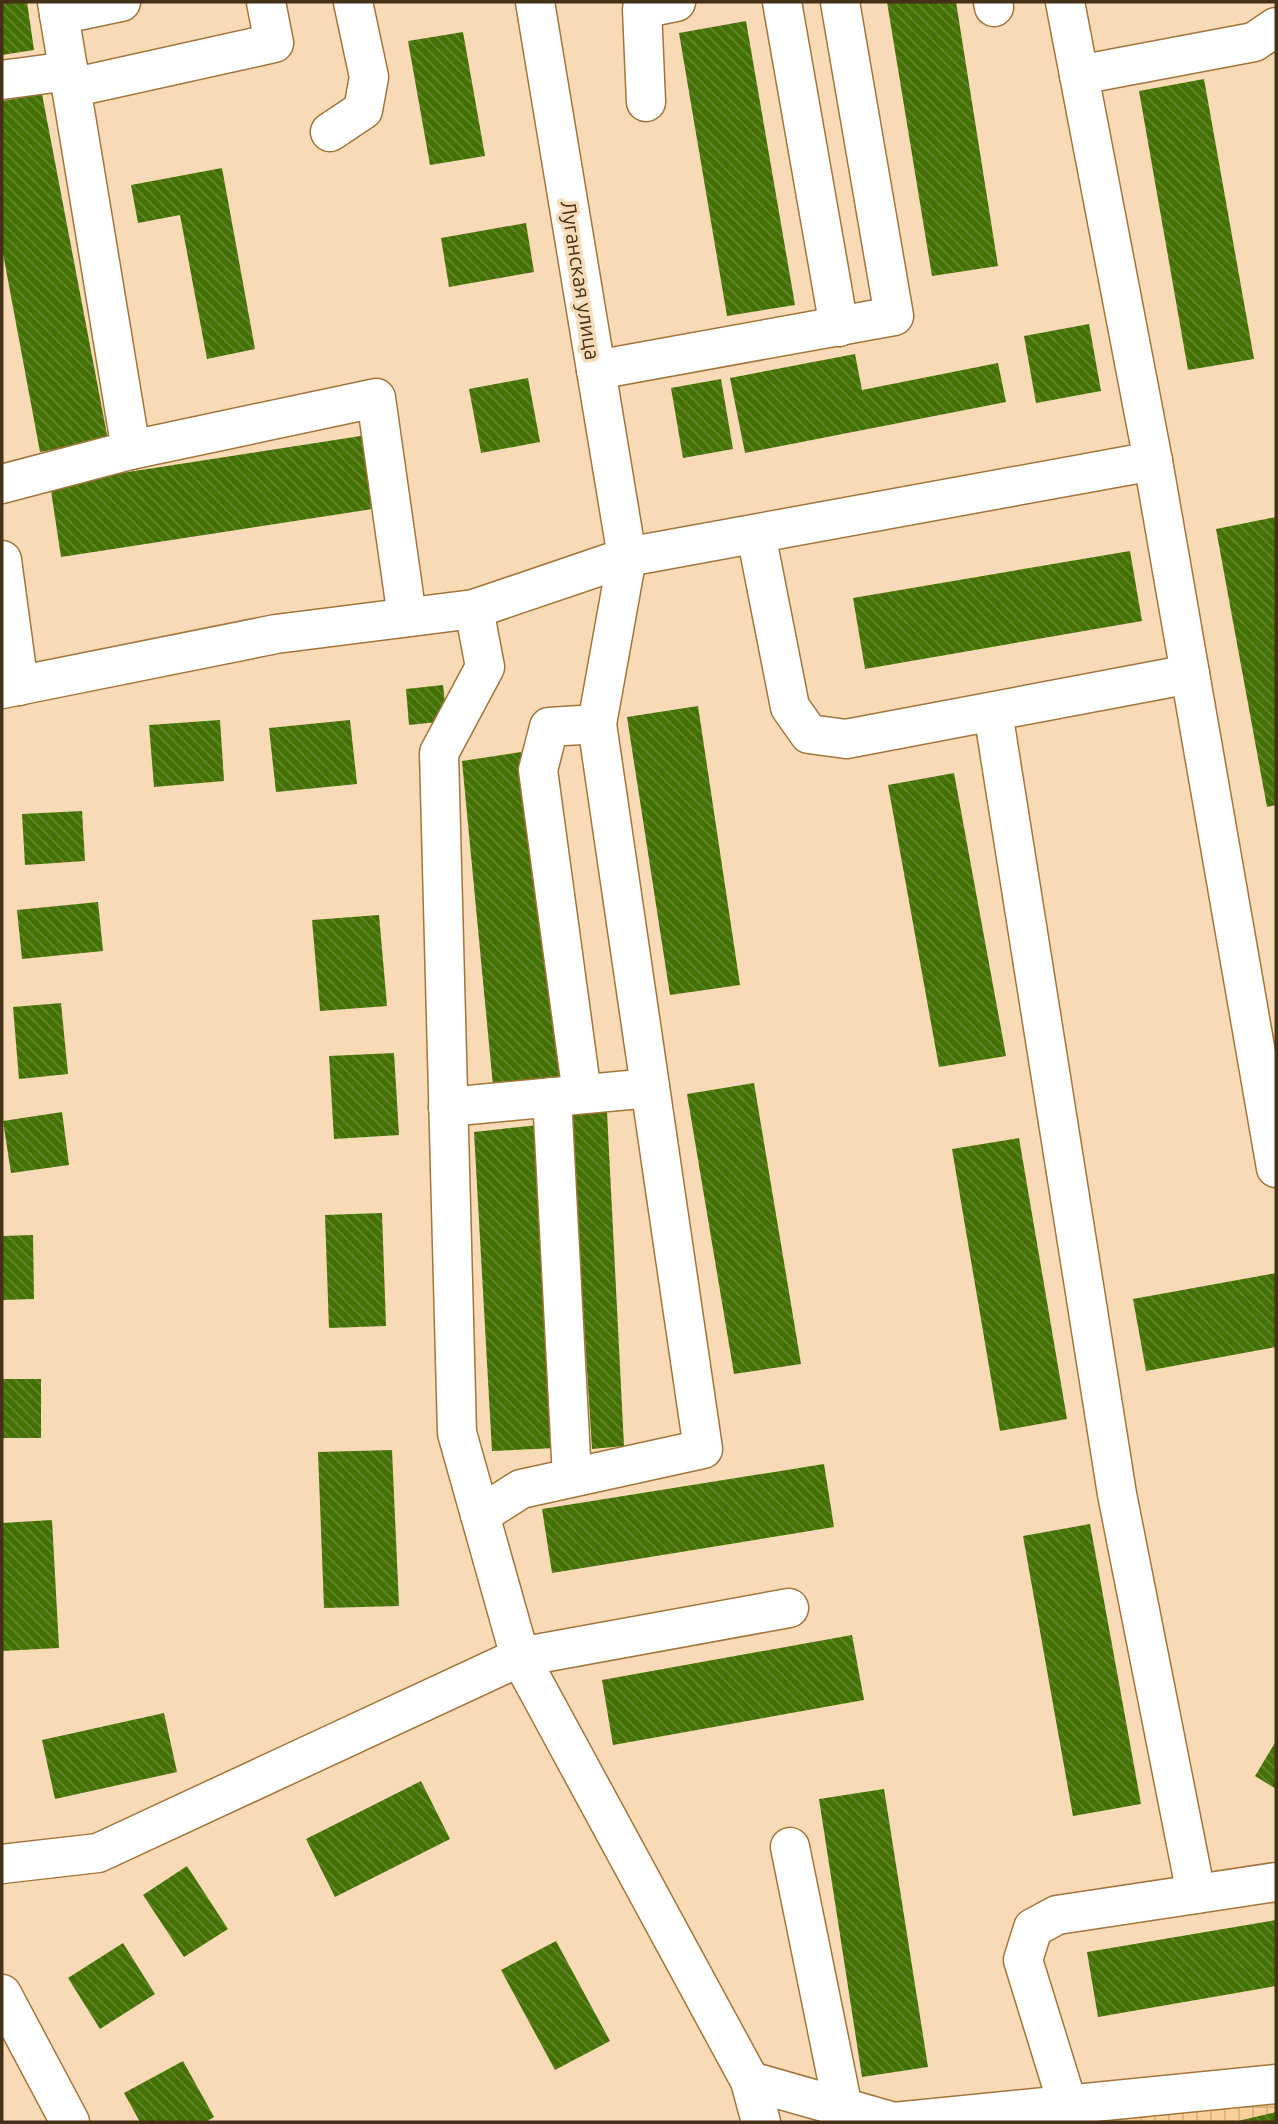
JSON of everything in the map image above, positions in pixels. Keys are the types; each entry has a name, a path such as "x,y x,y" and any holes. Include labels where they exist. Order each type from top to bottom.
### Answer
{"street":[{"path":"121,2 58,8 131,450"},
{"path":"2,80 70,80 274,43 267,2"},
{"path":"330,132 363,110 369,77 353,2"},
{"name":"Луганская улица","path":"535,2 627,557 597,724 704,1448 572,1477"},
{"path":"646,102 642,9 676,2"},
{"path":"782,2 839,327"},
{"path":"596,370 894,316 839,2"},
{"path":"1065,2 1153,461 1276,1168"},
{"path":"1079,75 1254,42 1276,27"},
{"path":"2,484 131,450 376,398 407,617"},
{"path":"2,560 11,688 276,634 474,609 627,557 1153,461"},
{"path":"756,534 790,707 809,734 846,739 1190,674"},
{"path":"474,609 485,667 439,753 457,1433 520,1657 750,2081 761,2122"},
{"path":"993,712 1117,1494 1196,1894"},
{"path":"480,1515 522,1489 572,1477 567,1096 538,770 549,727 597,724"},
{"path":"448,1107 650,1088"},
{"path":"2,1864 98,1853 520,1657 789,1608"},
{"path":"790,1847 844,2108"},
{"path":"1070,2113 1023,1960 1033,1928 1056,1915 1276,1882"},
{"path":"2,1994 70,2122"},
{"path":"750,2081 894,2122 1192,2107 1276,2084"}],"shaded area":[{"path":"1276,2102 1276,2122 1085,2122"}],"building":[{"path":"2,2 27,2 34,50 2,55"},
{"path":"887,2 956,2 998,266 932,276"},
{"path":"746,21 795,305 727,316 679,33"},
{"path":"463,32 485,156 430,165 408,41"},
{"path":"1204,79 1254,359 1188,370 1139,91"},
{"path":"42,94 108,440 40,452 2,248 2,101"},
{"path":"222,168 255,349 207,359 180,215 138,223 131,185"},
{"path":"526,223 534,272 449,287 441,238"},
{"path":"1089,324 1101,391 1036,403 1024,336"},
{"path":"855,354 862,390 998,363 1006,402 745,453 730,378"},
{"path":"528,378 540,442 481,453 469,389"},
{"path":"721,379 733,449 683,458 671,388"},
{"path":"367,435 379,508 61,557 50,484"},
{"path":"1276,517 1276,805 1267,807 1216,529"},
{"path":"1130,551 1142,621 865,669 853,598"},
{"path":"443,685 447,721 409,725 406,689"},
{"path":"698,706 740,985 670,995 627,717"},
{"path":"220,720 224,781 154,787 149,725"},
{"path":"350,720 357,784 276,792 269,728"},
{"path":"521,752 567,1080 493,1086 462,761"},
{"path":"954,773 1006,1056 939,1067 888,785"},
{"path":"82,811 85,861 25,865 22,814"},
{"path":"98,902 103,951 22,959 17,910"},
{"path":"379,915 387,1006 320,1011 312,920"},
{"path":"61,1003 68,1074 19,1079 13,1007"},
{"path":"394,1053 399,1135 334,1139 329,1056"},
{"path":"754,1083 801,1364 734,1374 687,1094"},
{"path":"62,1112 69,1165 11,1173 3,1121"},
{"path":"607,1112 624,1446 592,1449 571,1115"},
{"path":"539,1125 556,1448 492,1451 474,1132"},
{"path":"1019,1138 1067,1419 1000,1431 952,1149"},
{"path":"382,1213 386,1326 329,1328 325,1215"},
{"path":"33,1235 34,1299 2,1300 2,1236"},
{"path":"1276,1273 1276,1347 1146,1371 1133,1299"},
{"path":"2,1379 41,1379 41,1438 2,1438"},
{"path":"392,1450 399,1606 324,1608 318,1452"},
{"path":"824,1464 834,1527 552,1573 542,1509"},
{"path":"52,1520 59,1648 2,1651 2,1523"},
{"path":"1090,1524 1141,1804 1073,1816 1023,1536"},
{"path":"852,1635 864,1700 613,1745 602,1680"},
{"path":"164,1713 177,1772 55,1799 42,1740"},
{"path":"1276,1741 1276,1789 1255,1776"},
{"path":"421,1781 450,1839 335,1897 306,1839"},
{"path":"884,1789 928,2067 862,2077 819,1799"},
{"path":"187,1866 228,1929 184,1957 143,1895"},
{"path":"1276,1920 1276,1986 1098,2017 1087,1952"},
{"path":"556,1941 610,2041 555,2070 501,1970"},
{"path":"123,1943 155,1994 100,2029 68,1978"},
{"path":"183,2061 214,2117 206,2122 140,2122 124,2093"},
{"path":"1276,2112 1276,2122 1238,2121"}]}
